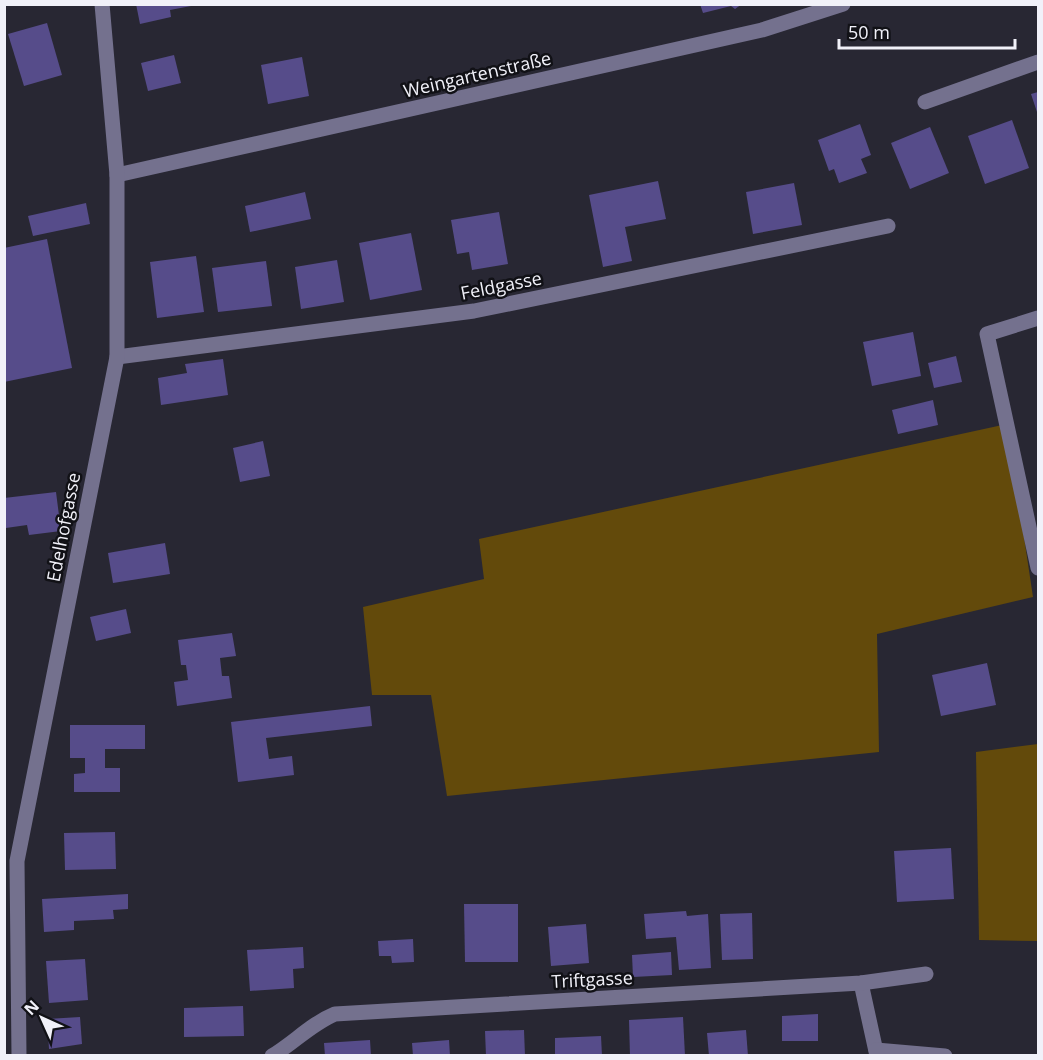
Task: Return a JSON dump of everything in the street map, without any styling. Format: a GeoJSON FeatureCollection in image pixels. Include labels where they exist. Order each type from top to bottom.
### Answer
{"type":"FeatureCollection","features":[{"type":"Feature","properties":{"kind":"street","name":"Edelhofgasse"},"geometry":{"type":"LineString","coordinates":[[19,1056],[17,861],[117,357],[117,175],[102,4]]}},
{"type":"Feature","properties":{"kind":"street","name":"Weingartenstraße"},"geometry":{"type":"LineString","coordinates":[[117,175],[762,30],[843,4]]}},
{"type":"Feature","properties":{"kind":"street"},"geometry":{"type":"LineString","coordinates":[[925,102],[1038,62]]}},
{"type":"Feature","properties":{"kind":"street","name":"Feldgasse"},"geometry":{"type":"LineString","coordinates":[[117,357],[474,311],[888,226]]}},
{"type":"Feature","properties":{"kind":"street"},"geometry":{"type":"LineString","coordinates":[[1038,318],[987,334],[1038,568]]}},
{"type":"Feature","properties":{"kind":"street","name":"Triftgasse"},"geometry":{"type":"LineString","coordinates":[[272,1056],[288,1046],[316,1022],[335,1014],[861,983],[926,974]]}},
{"type":"Feature","properties":{"kind":"street"},"geometry":{"type":"LineString","coordinates":[[861,983],[877,1053],[945,1056]]}},
{"type":"Feature","properties":{"kind":"shaded area"},"geometry":{"type":"Polygon","coordinates":[[[1007,424],[1033,597],[877,634],[879,752],[447,796],[431,695],[372,695],[363,607],[484,579],[479,539],[1007,424]]]}},
{"type":"Feature","properties":{"kind":"shaded area"},"geometry":{"type":"Polygon","coordinates":[[[1038,744],[1038,941],[979,940],[976,752],[1038,744]]]}},
{"type":"Feature","properties":{"kind":"building"},"geometry":{"type":"Polygon","coordinates":[[[136,4],[191,4],[191,6],[170,10],[171,17],[140,24],[136,4]]]}},
{"type":"Feature","properties":{"kind":"building"},"geometry":{"type":"Polygon","coordinates":[[[700,4],[742,4],[735,9],[731,6],[703,13],[700,4]]]}},
{"type":"Feature","properties":{"kind":"building"},"geometry":{"type":"Polygon","coordinates":[[[47,23],[62,75],[24,86],[8,34],[47,23]]]}},
{"type":"Feature","properties":{"kind":"building"},"geometry":{"type":"Polygon","coordinates":[[[174,55],[181,83],[148,91],[141,63],[174,55]]]}},
{"type":"Feature","properties":{"kind":"building"},"geometry":{"type":"Polygon","coordinates":[[[302,57],[309,96],[268,104],[261,65],[302,57]]]}},
{"type":"Feature","properties":{"kind":"building"},"geometry":{"type":"Polygon","coordinates":[[[1038,92],[1038,115],[1031,94],[1038,92]]]}},
{"type":"Feature","properties":{"kind":"building"},"geometry":{"type":"Polygon","coordinates":[[[1012,120],[1029,168],[985,184],[968,136],[1012,120]]]}},
{"type":"Feature","properties":{"kind":"building"},"geometry":{"type":"Polygon","coordinates":[[[860,124],[871,155],[861,159],[867,173],[839,183],[834,169],[829,171],[818,140],[860,124]]]}},
{"type":"Feature","properties":{"kind":"building"},"geometry":{"type":"Polygon","coordinates":[[[930,127],[949,173],[910,189],[891,143],[930,127]]]}},
{"type":"Feature","properties":{"kind":"building"},"geometry":{"type":"Polygon","coordinates":[[[658,181],[666,219],[625,227],[632,261],[603,267],[589,195],[658,181]]]}},
{"type":"Feature","properties":{"kind":"building"},"geometry":{"type":"Polygon","coordinates":[[[794,183],[802,225],[753,234],[746,192],[794,183]]]}},
{"type":"Feature","properties":{"kind":"building"},"geometry":{"type":"Polygon","coordinates":[[[305,192],[311,219],[250,232],[245,206],[305,192]]]}},
{"type":"Feature","properties":{"kind":"building"},"geometry":{"type":"Polygon","coordinates":[[[86,203],[90,224],[33,236],[28,216],[86,203]]]}},
{"type":"Feature","properties":{"kind":"building"},"geometry":{"type":"Polygon","coordinates":[[[499,212],[508,264],[472,270],[469,252],[457,254],[451,220],[499,212]]]}},
{"type":"Feature","properties":{"kind":"building"},"geometry":{"type":"Polygon","coordinates":[[[411,233],[422,290],[370,300],[359,243],[411,233]]]}},
{"type":"Feature","properties":{"kind":"building"},"geometry":{"type":"Polygon","coordinates":[[[47,239],[72,368],[4,382],[4,248],[47,239]]]}},
{"type":"Feature","properties":{"kind":"building"},"geometry":{"type":"Polygon","coordinates":[[[196,256],[204,312],[157,318],[150,262],[196,256]]]}},
{"type":"Feature","properties":{"kind":"building"},"geometry":{"type":"Polygon","coordinates":[[[337,260],[344,302],[301,309],[295,267],[337,260]]]}},
{"type":"Feature","properties":{"kind":"building"},"geometry":{"type":"Polygon","coordinates":[[[266,261],[272,306],[218,312],[212,268],[266,261]]]}},
{"type":"Feature","properties":{"kind":"building"},"geometry":{"type":"Polygon","coordinates":[[[913,332],[921,376],[872,386],[863,342],[913,332]]]}},
{"type":"Feature","properties":{"kind":"building"},"geometry":{"type":"Polygon","coordinates":[[[956,356],[962,382],[934,388],[928,363],[956,356]]]}},
{"type":"Feature","properties":{"kind":"building"},"geometry":{"type":"Polygon","coordinates":[[[223,359],[228,395],[161,405],[158,378],[187,373],[185,364],[223,359]]]}},
{"type":"Feature","properties":{"kind":"building"},"geometry":{"type":"Polygon","coordinates":[[[933,400],[938,425],[898,434],[892,410],[933,400]]]}},
{"type":"Feature","properties":{"kind":"building"},"geometry":{"type":"Polygon","coordinates":[[[263,441],[270,476],[240,482],[233,448],[263,441]]]}},
{"type":"Feature","properties":{"kind":"building"},"geometry":{"type":"Polygon","coordinates":[[[56,492],[61,531],[29,535],[27,525],[6,528],[4,498],[56,492]]]}},
{"type":"Feature","properties":{"kind":"building"},"geometry":{"type":"Polygon","coordinates":[[[165,543],[170,574],[113,583],[108,553],[165,543]]]}},
{"type":"Feature","properties":{"kind":"building"},"geometry":{"type":"Polygon","coordinates":[[[126,609],[131,633],[96,641],[90,617],[126,609]]]}},
{"type":"Feature","properties":{"kind":"building"},"geometry":{"type":"Polygon","coordinates":[[[232,633],[236,656],[220,658],[222,676],[229,676],[232,698],[177,706],[174,682],[188,680],[186,665],[181,665],[178,640],[232,633]]]}},
{"type":"Feature","properties":{"kind":"building"},"geometry":{"type":"Polygon","coordinates":[[[987,663],[996,705],[941,716],[932,675],[987,663]]]}},
{"type":"Feature","properties":{"kind":"building"},"geometry":{"type":"Polygon","coordinates":[[[370,706],[372,726],[266,738],[269,759],[292,756],[294,775],[238,782],[231,722],[370,706]]]}},
{"type":"Feature","properties":{"kind":"building"},"geometry":{"type":"Polygon","coordinates":[[[70,725],[145,725],[145,749],[105,749],[105,768],[120,768],[120,792],[74,792],[74,774],[85,773],[85,758],[70,758],[70,725]]]}},
{"type":"Feature","properties":{"kind":"building"},"geometry":{"type":"Polygon","coordinates":[[[115,832],[116,869],[65,870],[64,833],[115,832]]]}},
{"type":"Feature","properties":{"kind":"building"},"geometry":{"type":"Polygon","coordinates":[[[951,848],[954,899],[897,902],[894,851],[951,848]]]}},
{"type":"Feature","properties":{"kind":"building"},"geometry":{"type":"Polygon","coordinates":[[[128,894],[128,909],[113,910],[114,919],[74,921],[74,930],[44,932],[42,899],[128,894]]]}},
{"type":"Feature","properties":{"kind":"building"},"geometry":{"type":"Polygon","coordinates":[[[464,904],[518,904],[518,962],[465,962],[464,904]]]}},
{"type":"Feature","properties":{"kind":"building"},"geometry":{"type":"Polygon","coordinates":[[[686,911],[687,916],[708,914],[711,968],[679,970],[676,937],[646,939],[644,914],[686,911]]]}},
{"type":"Feature","properties":{"kind":"building"},"geometry":{"type":"Polygon","coordinates":[[[752,913],[753,959],[722,960],[720,914],[752,913]]]}},
{"type":"Feature","properties":{"kind":"building"},"geometry":{"type":"Polygon","coordinates":[[[586,924],[589,963],[551,966],[548,927],[586,924]]]}},
{"type":"Feature","properties":{"kind":"building"},"geometry":{"type":"Polygon","coordinates":[[[413,939],[414,962],[392,963],[391,956],[379,956],[378,941],[413,939]]]}},
{"type":"Feature","properties":{"kind":"building"},"geometry":{"type":"Polygon","coordinates":[[[303,947],[304,968],[293,969],[294,988],[250,991],[247,950],[303,947]]]}},
{"type":"Feature","properties":{"kind":"building"},"geometry":{"type":"Polygon","coordinates":[[[671,952],[672,975],[633,977],[632,955],[671,952]]]}},
{"type":"Feature","properties":{"kind":"building"},"geometry":{"type":"Polygon","coordinates":[[[85,959],[88,1000],[49,1003],[46,961],[85,959]]]}},
{"type":"Feature","properties":{"kind":"building"},"geometry":{"type":"Polygon","coordinates":[[[243,1006],[244,1036],[184,1037],[184,1008],[243,1006]]]}},
{"type":"Feature","properties":{"kind":"building"},"geometry":{"type":"Polygon","coordinates":[[[818,1014],[818,1041],[782,1041],[782,1016],[818,1014]]]}},
{"type":"Feature","properties":{"kind":"building"},"geometry":{"type":"Polygon","coordinates":[[[80,1017],[82,1044],[49,1049],[47,1019],[80,1017]]]}},
{"type":"Feature","properties":{"kind":"building"},"geometry":{"type":"Polygon","coordinates":[[[683,1017],[685,1056],[630,1056],[629,1020],[683,1017]]]}},
{"type":"Feature","properties":{"kind":"building"},"geometry":{"type":"Polygon","coordinates":[[[524,1030],[525,1056],[486,1056],[485,1031],[524,1030]]]}},
{"type":"Feature","properties":{"kind":"building"},"geometry":{"type":"Polygon","coordinates":[[[746,1030],[748,1056],[709,1056],[707,1033],[746,1030]]]}},
{"type":"Feature","properties":{"kind":"building"},"geometry":{"type":"Polygon","coordinates":[[[601,1036],[602,1056],[555,1056],[555,1038],[601,1036]]]}},
{"type":"Feature","properties":{"kind":"building"},"geometry":{"type":"Polygon","coordinates":[[[370,1040],[371,1056],[325,1056],[324,1043],[370,1040]]]}},
{"type":"Feature","properties":{"kind":"building"},"geometry":{"type":"Polygon","coordinates":[[[449,1040],[450,1056],[413,1056],[412,1043],[449,1040]]]}}]}
